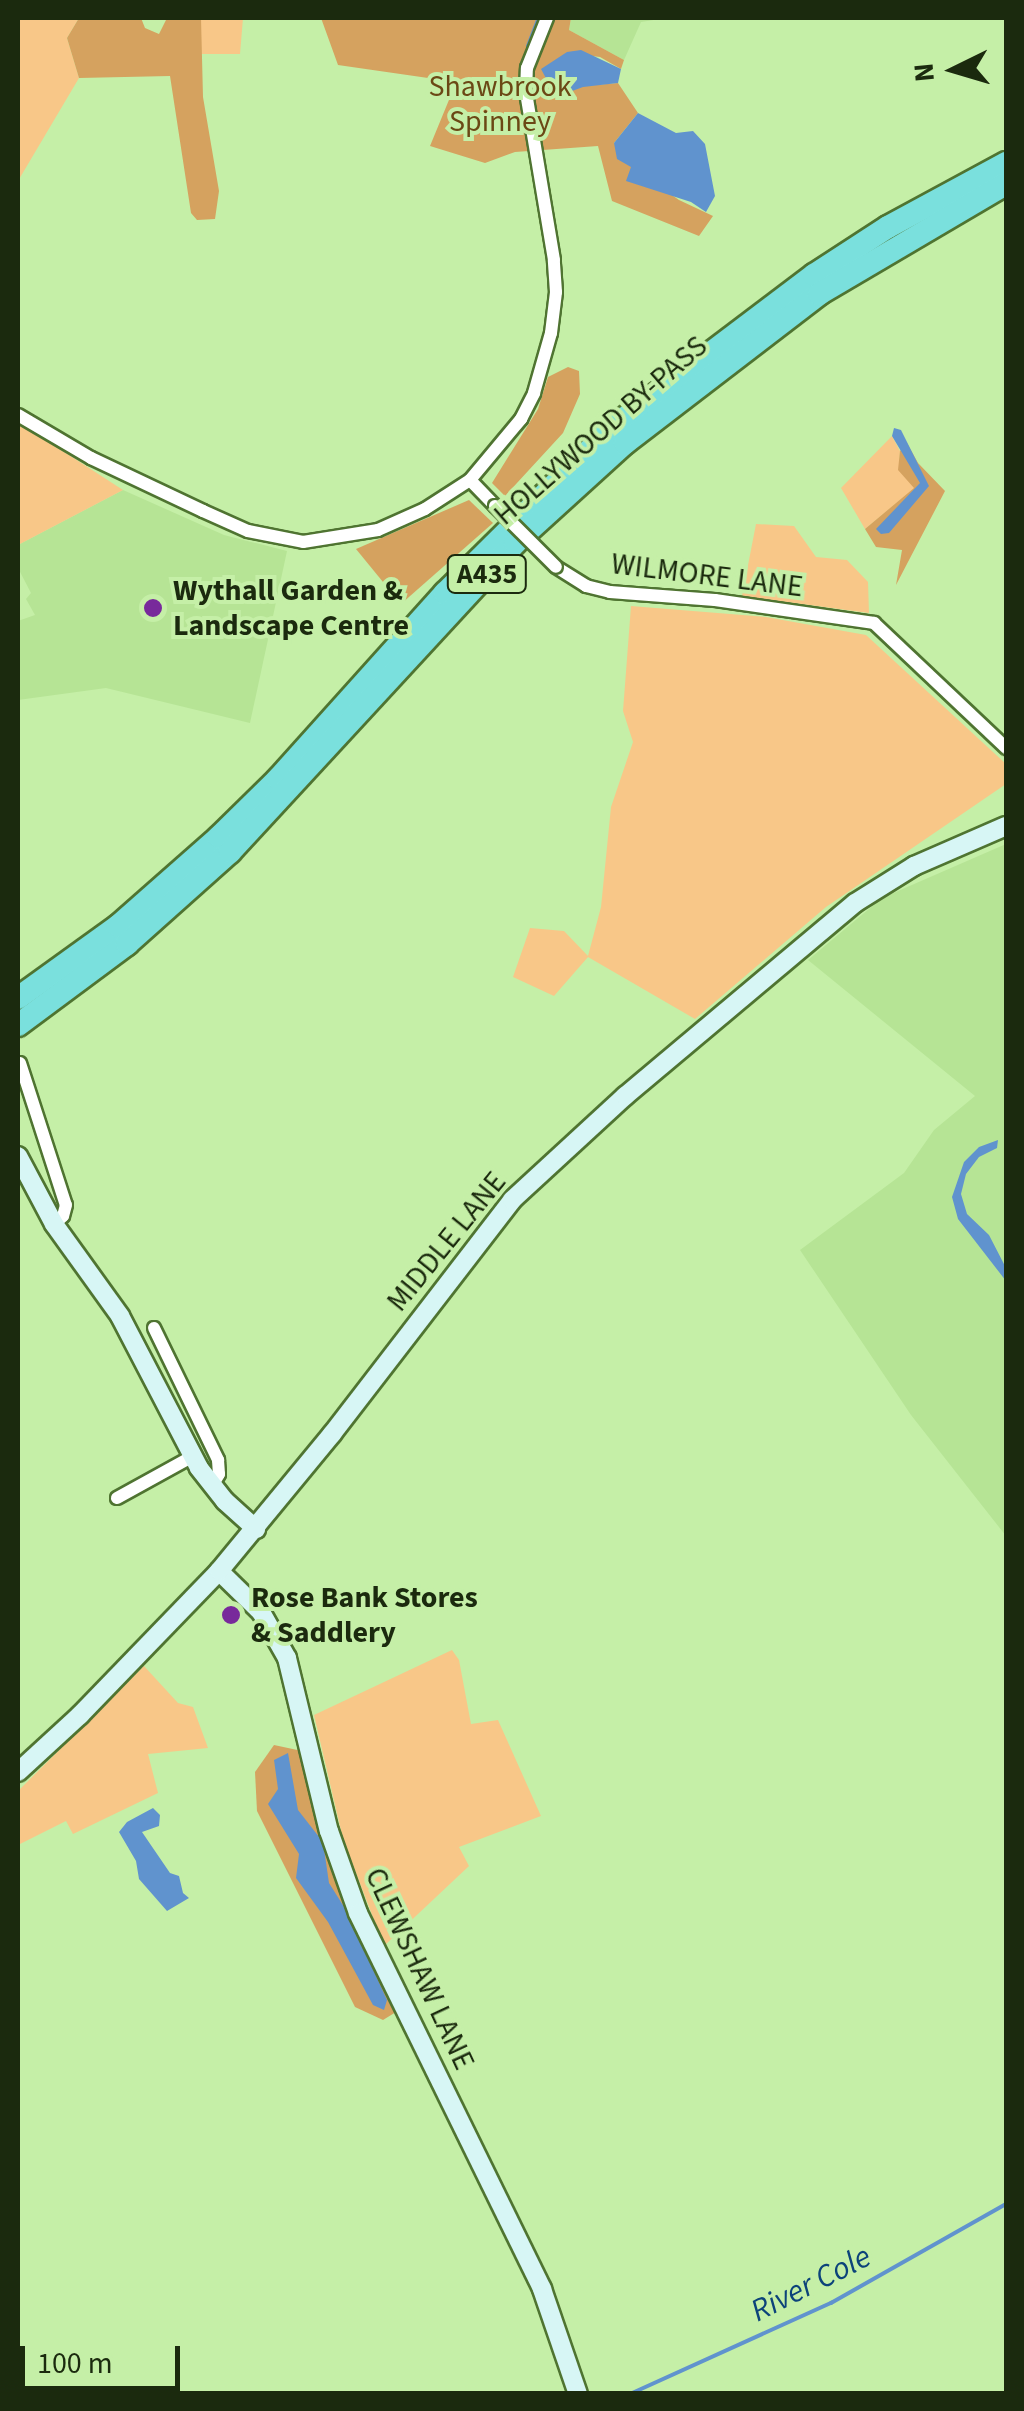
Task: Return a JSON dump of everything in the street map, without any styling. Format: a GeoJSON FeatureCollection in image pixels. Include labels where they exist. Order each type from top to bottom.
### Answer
{"type":"FeatureCollection","features":[{"type":"Feature","properties":{"kind":"highway","name":"HOLLYWOOD BY-PASS"},"geometry":{"type":"LineString","coordinates":[[18,998],[118,926],[218,837],[278,779],[444,593],[613,427],[732,332],[814,276],[918,210],[1006,163]]}},
{"type":"Feature","properties":{"kind":"highway","name":"HOLLYWOOD BY-PASS"},"geometry":{"type":"LineString","coordinates":[[18,1025],[127,944],[230,852],[292,790],[515,543],[626,443],[819,294],[1006,184]]}},
{"type":"Feature","properties":{"kind":"street"},"geometry":{"type":"LineString","coordinates":[[18,414],[91,458],[203,512],[248,531],[303,542],[378,530],[425,509],[470,480],[520,419],[534,393],[551,334],[556,292],[554,260],[526,93],[527,68],[548,18]]}},
{"type":"Feature","properties":{"kind":"street","name":"WILMORE LANE"},"geometry":{"type":"LineString","coordinates":[[470,480],[556,567],[586,586],[874,623],[1006,748]]}},
{"type":"Feature","properties":{"kind":"street","name":"MIDDLE LANE"},"geometry":{"type":"LineString","coordinates":[[18,1772],[80,1715],[220,1571],[512,1200],[826,926],[914,866],[1002,824]]}},
{"type":"Feature","properties":{"kind":"street"},"geometry":{"type":"LineString","coordinates":[[20,1063],[66,1205],[63,1216],[54,1224]]}},
{"type":"Feature","properties":{"kind":"street"},"geometry":{"type":"LineString","coordinates":[[18,1156],[54,1224],[120,1316],[212,1486],[256,1529]]}},
{"type":"Feature","properties":{"kind":"street"},"geometry":{"type":"LineString","coordinates":[[154,1328],[218,1460],[219,1474],[212,1486]]}},
{"type":"Feature","properties":{"kind":"street"},"geometry":{"type":"LineString","coordinates":[[116,1498],[193,1456]]}},
{"type":"Feature","properties":{"kind":"street","name":"CLEWSHAW LANE"},"geometry":{"type":"LineString","coordinates":[[220,1571],[260,1612],[287,1658],[329,1831],[358,1913],[542,2289],[578,2394]]}},
{"type":"Feature","properties":{"kind":"shaded area"},"geometry":{"type":"Polygon","coordinates":[[[18,18],[79,18],[67,38],[79,78],[18,181],[18,18]]]}},
{"type":"Feature","properties":{"kind":"shaded area"},"geometry":{"type":"Polygon","coordinates":[[[201,18],[243,18],[240,54],[200,54],[201,18]]]}},
{"type":"Feature","properties":{"kind":"shaded area"},"geometry":{"type":"Polygon","coordinates":[[[571,18],[666,18],[641,22],[624,60],[569,30],[571,18]]]}},
{"type":"Feature","properties":{"kind":"shaded area"},"geometry":{"type":"Polygon","coordinates":[[[18,424],[72,457],[123,490],[18,545],[18,424]]]}},
{"type":"Feature","properties":{"kind":"shaded area"},"geometry":{"type":"Polygon","coordinates":[[[892,436],[900,451],[899,470],[915,488],[865,529],[841,488],[892,436]]]}},
{"type":"Feature","properties":{"kind":"shaded area","name":"Wythall Garden & Landscape Centre"},"geometry":{"type":"Polygon","coordinates":[[[123,490],[224,535],[287,551],[250,723],[106,688],[18,700],[18,621],[35,615],[26,599],[31,593],[18,568],[18,545],[123,490]]]}},
{"type":"Feature","properties":{"kind":"shaded area"},"geometry":{"type":"Polygon","coordinates":[[[756,524],[794,526],[816,557],[847,560],[868,582],[869,613],[742,596],[756,524]]]}},
{"type":"Feature","properties":{"kind":"shaded area"},"geometry":{"type":"Polygon","coordinates":[[[631,606],[766,617],[866,635],[1006,764],[1006,784],[826,907],[695,1019],[588,957],[554,996],[513,977],[530,928],[564,931],[588,956],[601,907],[611,807],[633,742],[623,711],[631,606]]]}},
{"type":"Feature","properties":{"kind":"shaded area"},"geometry":{"type":"Polygon","coordinates":[[[1006,844],[1006,1536],[911,1415],[800,1250],[904,1173],[934,1130],[975,1096],[808,960],[882,898],[1006,844]]]}},
{"type":"Feature","properties":{"kind":"shaded area"},"geometry":{"type":"Polygon","coordinates":[[[452,1650],[459,1660],[471,1724],[498,1720],[541,1816],[459,1847],[469,1866],[384,1946],[343,1839],[314,1715],[452,1650]]]}},
{"type":"Feature","properties":{"kind":"shaded area"},"geometry":{"type":"Polygon","coordinates":[[[144,1666],[178,1703],[193,1707],[208,1748],[148,1754],[158,1793],[73,1834],[66,1821],[18,1845],[18,1791],[144,1666]]]}},
{"type":"Feature","properties":{"kind":"green space"},"geometry":{"type":"Polygon","coordinates":[[[79,18],[141,18],[145,28],[159,34],[167,18],[201,18],[203,97],[219,191],[215,219],[197,220],[191,213],[170,76],[79,78],[67,38],[79,18]]]}},
{"type":"Feature","properties":{"kind":"green space","name":"Shawbrook Spinney"},"geometry":{"type":"Polygon","coordinates":[[[321,18],[571,18],[569,30],[624,60],[621,69],[600,57],[567,53],[556,63],[557,96],[583,86],[618,83],[638,113],[614,143],[632,167],[679,200],[713,216],[699,236],[612,201],[598,146],[515,152],[485,163],[430,146],[451,95],[435,79],[338,65],[321,18]]]}},
{"type":"Feature","properties":{"kind":"green space"},"geometry":{"type":"Polygon","coordinates":[[[568,367],[579,371],[580,394],[563,433],[505,496],[492,483],[538,409],[548,377],[568,367]]]}},
{"type":"Feature","properties":{"kind":"green space"},"geometry":{"type":"Polygon","coordinates":[[[907,443],[918,463],[945,491],[896,585],[902,550],[876,547],[865,529],[914,488],[898,470],[900,451],[907,443]]]}},
{"type":"Feature","properties":{"kind":"green space"},"geometry":{"type":"Polygon","coordinates":[[[469,500],[493,523],[401,604],[356,549],[469,500]]]}},
{"type":"Feature","properties":{"kind":"green space"},"geometry":{"type":"Polygon","coordinates":[[[274,1745],[302,1751],[396,2012],[383,2020],[355,2007],[257,1811],[255,1772],[274,1745]]]}},
{"type":"Feature","properties":{"kind":"water"},"geometry":{"type":"Polygon","coordinates":[[[581,50],[621,69],[618,83],[583,87],[556,97],[541,69],[567,52],[581,50]]]}},
{"type":"Feature","properties":{"kind":"water"},"geometry":{"type":"Polygon","coordinates":[[[638,113],[676,133],[693,131],[705,144],[715,196],[706,212],[691,202],[626,181],[631,167],[617,159],[614,143],[638,113]]]}},
{"type":"Feature","properties":{"kind":"water"},"geometry":{"type":"Polygon","coordinates":[[[894,428],[901,430],[929,486],[889,533],[881,534],[876,529],[920,483],[892,436],[894,428]]]}},
{"type":"Feature","properties":{"kind":"water"},"geometry":{"type":"Polygon","coordinates":[[[998,1140],[997,1148],[979,1157],[966,1174],[961,1194],[967,1214],[989,1235],[1006,1268],[1006,1281],[958,1219],[952,1197],[964,1162],[979,1147],[998,1140]]]}},
{"type":"Feature","properties":{"kind":"water"},"geometry":{"type":"Polygon","coordinates":[[[288,1753],[298,1810],[323,1842],[329,1883],[346,1910],[387,2000],[384,2010],[373,2005],[328,1922],[296,1878],[299,1854],[268,1804],[278,1789],[274,1760],[288,1753]]]}},
{"type":"Feature","properties":{"kind":"water"},"geometry":{"type":"Polygon","coordinates":[[[153,1808],[160,1815],[159,1826],[142,1832],[170,1873],[179,1876],[183,1893],[189,1898],[167,1911],[139,1879],[136,1861],[119,1832],[127,1822],[153,1808]]]}},
{"type":"Feature","properties":{"kind":"waterway"},"geometry":{"type":"LineString","coordinates":[[528,46],[539,18]]}},
{"type":"Feature","properties":{"kind":"waterway","name":"River Cole"},"geometry":{"type":"LineString","coordinates":[[630,2394],[831,2303],[1006,2204]]}},
{"type":"Feature","properties":{"kind":"place","name":"Wythall Garden & Landscape Centre"},"geometry":{"type":"Point","coordinates":[153,608]}},
{"type":"Feature","properties":{"kind":"place","name":"Rose Bank Stores & Saddlery"},"geometry":{"type":"Point","coordinates":[231,1615]}}]}
